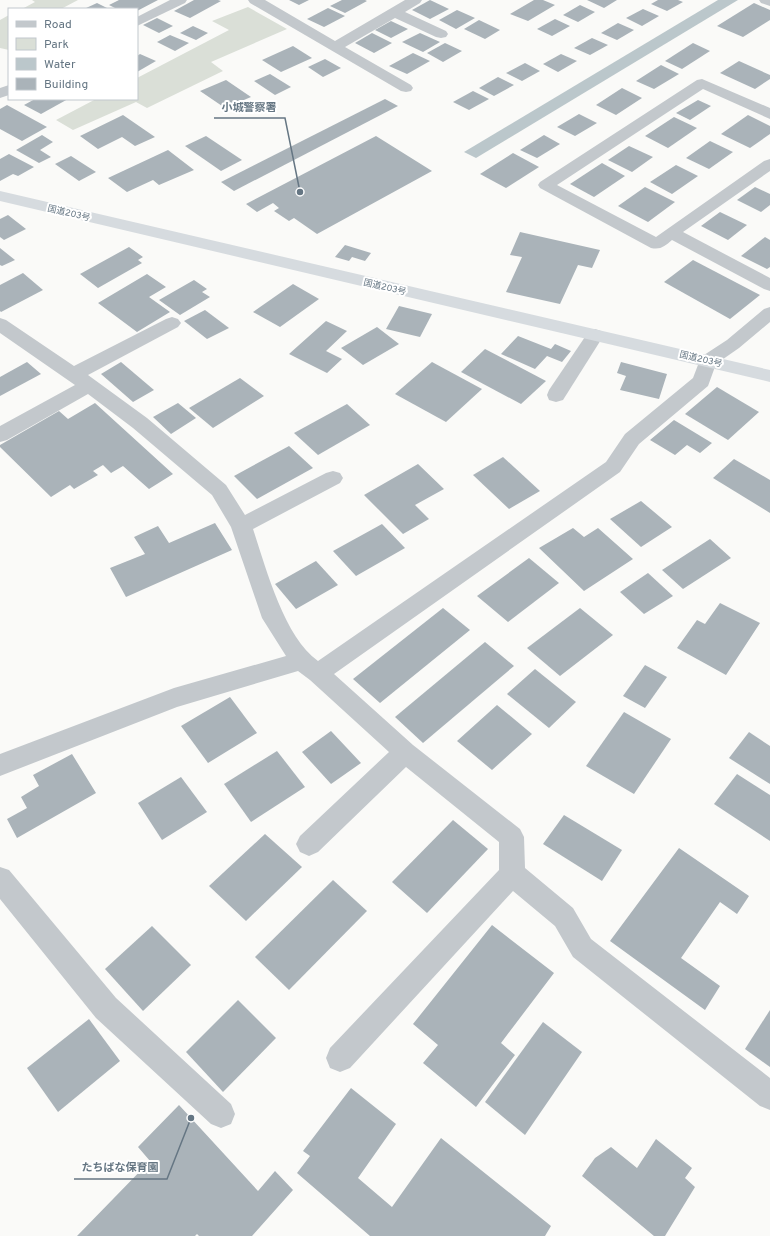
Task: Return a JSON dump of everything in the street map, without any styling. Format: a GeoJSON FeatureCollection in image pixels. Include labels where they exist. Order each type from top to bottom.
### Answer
{"type":"FeatureCollection","features":[{"type":"Feature","properties":{"kind":"highway","name":"国道203号"},"geometry":{"type":"LineString","coordinates":[[0,196],[770,376]]}},
{"type":"Feature","properties":{"kind":"street"},"geometry":{"type":"LineString","coordinates":[[138,21],[180,0]]}},
{"type":"Feature","properties":{"kind":"street"},"geometry":{"type":"LineString","coordinates":[[255,0],[406,88]]}},
{"type":"Feature","properties":{"kind":"street"},"geometry":{"type":"LineString","coordinates":[[335,47],[415,0]]}},
{"type":"Feature","properties":{"kind":"street"},"geometry":{"type":"LineString","coordinates":[[766,0],[770,2]]}},
{"type":"Feature","properties":{"kind":"street"},"geometry":{"type":"LineString","coordinates":[[394,12],[441,34]]}},
{"type":"Feature","properties":{"kind":"street"},"geometry":{"type":"LineString","coordinates":[[770,114],[702,82],[546,185],[657,244],[770,164]]}},
{"type":"Feature","properties":{"kind":"street"},"geometry":{"type":"LineString","coordinates":[[671,233],[770,285]]}},
{"type":"Feature","properties":{"kind":"street"},"geometry":{"type":"LineString","coordinates":[[0,765],[174,698],[309,667],[613,467],[632,439],[701,381],[708,361],[732,344],[770,313]]}},
{"type":"Feature","properties":{"kind":"street"},"geometry":{"type":"LineString","coordinates":[[0,435],[81,379],[172,323]]}},
{"type":"Feature","properties":{"kind":"street"},"geometry":{"type":"LineString","coordinates":[[0,324],[81,379],[140,423],[219,490],[241,526],[273,618],[309,667],[404,752],[511,837],[512,874],[340,1058]]}},
{"type":"Feature","properties":{"kind":"street"},"geometry":{"type":"LineString","coordinates":[[556,395],[595,335]]}},
{"type":"Feature","properties":{"kind":"street"},"geometry":{"type":"LineString","coordinates":[[241,526],[333,478]]}},
{"type":"Feature","properties":{"kind":"street"},"geometry":{"type":"LineString","coordinates":[[309,844],[404,752]]}},
{"type":"Feature","properties":{"kind":"street"},"geometry":{"type":"LineString","coordinates":[[512,874],[564,917],[582,948],[770,1096]]}},
{"type":"Feature","properties":{"kind":"street"},"geometry":{"type":"LineString","coordinates":[[0,879],[106,1008],[221,1114]]}},
{"type":"Feature","properties":{"kind":"green space"},"geometry":{"type":"Polygon","coordinates":[[[32,0],[78,0],[63,8],[24,8],[35,2],[32,0]]]}},
{"type":"Feature","properties":{"kind":"green space"},"geometry":{"type":"Polygon","coordinates":[[[248,7],[287,29],[211,62],[223,71],[147,108],[136,102],[73,130],[56,120],[94,100],[138,100],[138,77],[229,30],[212,21],[248,7]]]}},
{"type":"Feature","properties":{"kind":"green space"},"geometry":{"type":"Polygon","coordinates":[[[8,16],[8,50],[0,48],[0,20],[8,16]]]}},
{"type":"Feature","properties":{"kind":"water"},"geometry":{"type":"Polygon","coordinates":[[[718,0],[738,0],[476,158],[464,152],[718,0]]]}},
{"type":"Feature","properties":{"kind":"building"},"geometry":{"type":"Polygon","coordinates":[[[119,0],[158,0],[138,10],[138,8],[115,8],[109,5],[119,0]]]}},
{"type":"Feature","properties":{"kind":"building"},"geometry":{"type":"Polygon","coordinates":[[[194,0],[221,1],[190,18],[174,11],[194,0]]]}},
{"type":"Feature","properties":{"kind":"building"},"geometry":{"type":"Polygon","coordinates":[[[289,0],[309,0],[299,5],[289,0]]]}},
{"type":"Feature","properties":{"kind":"building"},"geometry":{"type":"Polygon","coordinates":[[[342,0],[367,1],[345,13],[330,6],[342,0]]]}},
{"type":"Feature","properties":{"kind":"building"},"geometry":{"type":"Polygon","coordinates":[[[430,0],[449,9],[430,19],[412,10],[430,0]]]}},
{"type":"Feature","properties":{"kind":"building"},"geometry":{"type":"Polygon","coordinates":[[[534,0],[543,0],[555,5],[528,21],[510,14],[534,0]]]}},
{"type":"Feature","properties":{"kind":"building"},"geometry":{"type":"Polygon","coordinates":[[[587,0],[617,0],[604,8],[587,0]]]}},
{"type":"Feature","properties":{"kind":"building"},"geometry":{"type":"Polygon","coordinates":[[[658,0],[678,0],[683,2],[667,11],[651,4],[658,0]]]}},
{"type":"Feature","properties":{"kind":"building"},"geometry":{"type":"Polygon","coordinates":[[[97,3],[107,8],[86,8],[97,3]]]}},
{"type":"Feature","properties":{"kind":"building"},"geometry":{"type":"Polygon","coordinates":[[[754,3],[770,10],[770,20],[743,37],[717,26],[754,3]]]}},
{"type":"Feature","properties":{"kind":"building"},"geometry":{"type":"Polygon","coordinates":[[[580,5],[595,12],[578,22],[563,15],[580,5]]]}},
{"type":"Feature","properties":{"kind":"building"},"geometry":{"type":"Polygon","coordinates":[[[328,8],[345,16],[324,27],[307,19],[328,8]]]}},
{"type":"Feature","properties":{"kind":"building"},"geometry":{"type":"Polygon","coordinates":[[[643,9],[659,16],[642,26],[626,18],[643,9]]]}},
{"type":"Feature","properties":{"kind":"building"},"geometry":{"type":"Polygon","coordinates":[[[457,10],[475,18],[456,29],[439,20],[457,10]]]}},
{"type":"Feature","properties":{"kind":"building"},"geometry":{"type":"Polygon","coordinates":[[[157,18],[173,26],[159,33],[143,25],[157,18]]]}},
{"type":"Feature","properties":{"kind":"building"},"geometry":{"type":"Polygon","coordinates":[[[555,19],[570,26],[552,36],[537,29],[555,19]]]}},
{"type":"Feature","properties":{"kind":"building"},"geometry":{"type":"Polygon","coordinates":[[[479,20],[500,30],[485,39],[464,29],[479,20]]]}},
{"type":"Feature","properties":{"kind":"building"},"geometry":{"type":"Polygon","coordinates":[[[391,21],[408,29],[391,38],[375,30],[391,21]]]}},
{"type":"Feature","properties":{"kind":"building"},"geometry":{"type":"Polygon","coordinates":[[[618,23],[634,30],[617,40],[601,33],[618,23]]]}},
{"type":"Feature","properties":{"kind":"building"},"geometry":{"type":"Polygon","coordinates":[[[193,26],[208,33],[196,40],[180,33],[193,26]]]}},
{"type":"Feature","properties":{"kind":"building"},"geometry":{"type":"Polygon","coordinates":[[[372,33],[392,43],[374,53],[355,43],[372,33]]]}},
{"type":"Feature","properties":{"kind":"building"},"geometry":{"type":"Polygon","coordinates":[[[420,33],[440,42],[423,52],[402,42],[420,33]]]}},
{"type":"Feature","properties":{"kind":"building"},"geometry":{"type":"Polygon","coordinates":[[[170,35],[189,43],[175,51],[157,42],[170,35]]]}},
{"type":"Feature","properties":{"kind":"building"},"geometry":{"type":"Polygon","coordinates":[[[592,38],[608,45],[590,55],[574,48],[592,38]]]}},
{"type":"Feature","properties":{"kind":"building"},"geometry":{"type":"Polygon","coordinates":[[[445,43],[462,51],[443,62],[427,53],[445,43]]]}},
{"type":"Feature","properties":{"kind":"building"},"geometry":{"type":"Polygon","coordinates":[[[693,43],[710,51],[682,69],[665,61],[693,43]]]}},
{"type":"Feature","properties":{"kind":"building"},"geometry":{"type":"Polygon","coordinates":[[[293,46],[312,58],[281,72],[262,60],[293,46]]]}},
{"type":"Feature","properties":{"kind":"building"},"geometry":{"type":"Polygon","coordinates":[[[413,53],[430,61],[407,74],[389,66],[413,53]]]}},
{"type":"Feature","properties":{"kind":"building"},"geometry":{"type":"Polygon","coordinates":[[[140,54],[156,61],[138,71],[138,55],[140,54]]]}},
{"type":"Feature","properties":{"kind":"building"},"geometry":{"type":"Polygon","coordinates":[[[561,54],[577,61],[558,72],[543,64],[561,54]]]}},
{"type":"Feature","properties":{"kind":"building"},"geometry":{"type":"Polygon","coordinates":[[[325,59],[341,68],[323,77],[308,67],[325,59]]]}},
{"type":"Feature","properties":{"kind":"building"},"geometry":{"type":"Polygon","coordinates":[[[739,61],[770,75],[770,79],[755,89],[720,73],[739,61]]]}},
{"type":"Feature","properties":{"kind":"building"},"geometry":{"type":"Polygon","coordinates":[[[525,63],[540,71],[522,81],[506,73],[525,63]]]}},
{"type":"Feature","properties":{"kind":"building"},"geometry":{"type":"Polygon","coordinates":[[[661,65],[679,74],[654,89],[636,81],[661,65]]]}},
{"type":"Feature","properties":{"kind":"building"},"geometry":{"type":"Polygon","coordinates":[[[270,74],[291,87],[275,95],[254,81],[270,74]]]}},
{"type":"Feature","properties":{"kind":"building"},"geometry":{"type":"Polygon","coordinates":[[[498,77],[514,85],[494,96],[479,88],[498,77]]]}},
{"type":"Feature","properties":{"kind":"building"},"geometry":{"type":"Polygon","coordinates":[[[226,80],[251,97],[225,108],[200,91],[226,80]]]}},
{"type":"Feature","properties":{"kind":"building"},"geometry":{"type":"Polygon","coordinates":[[[622,88],[642,98],[616,115],[596,105],[622,88]]]}},
{"type":"Feature","properties":{"kind":"building"},"geometry":{"type":"Polygon","coordinates":[[[473,91],[489,99],[469,110],[453,102],[473,91]]]}},
{"type":"Feature","properties":{"kind":"building"},"geometry":{"type":"Polygon","coordinates":[[[385,99],[398,106],[234,191],[221,182],[385,99]]]}},
{"type":"Feature","properties":{"kind":"building"},"geometry":{"type":"Polygon","coordinates":[[[33,100],[66,100],[41,114],[24,105],[33,100]]]}},
{"type":"Feature","properties":{"kind":"building"},"geometry":{"type":"Polygon","coordinates":[[[698,100],[711,106],[690,120],[676,113],[698,100]]]}},
{"type":"Feature","properties":{"kind":"building"},"geometry":{"type":"Polygon","coordinates":[[[7,105],[47,127],[22,141],[0,129],[0,109],[7,105]]]}},
{"type":"Feature","properties":{"kind":"building"},"geometry":{"type":"Polygon","coordinates":[[[579,114],[597,123],[575,136],[557,127],[579,114]]]}},
{"type":"Feature","properties":{"kind":"building"},"geometry":{"type":"Polygon","coordinates":[[[123,115],[155,137],[135,146],[122,137],[98,149],[80,136],[123,115]]]}},
{"type":"Feature","properties":{"kind":"building"},"geometry":{"type":"Polygon","coordinates":[[[748,115],[770,126],[770,134],[750,148],[721,134],[748,115]]]}},
{"type":"Feature","properties":{"kind":"building"},"geometry":{"type":"Polygon","coordinates":[[[674,117],[697,128],[668,148],[645,136],[674,117]]]}},
{"type":"Feature","properties":{"kind":"building"},"geometry":{"type":"Polygon","coordinates":[[[42,135],[53,142],[40,150],[51,157],[39,163],[16,150],[42,135]]]}},
{"type":"Feature","properties":{"kind":"building"},"geometry":{"type":"Polygon","coordinates":[[[544,135],[560,144],[537,158],[520,150],[544,135]]]}},
{"type":"Feature","properties":{"kind":"building"},"geometry":{"type":"Polygon","coordinates":[[[206,136],[242,160],[221,171],[185,146],[206,136]]]}},
{"type":"Feature","properties":{"kind":"building"},"geometry":{"type":"Polygon","coordinates":[[[376,136],[432,171],[317,234],[294,218],[289,221],[274,211],[279,208],[273,203],[257,212],[246,204],[376,136]]]}},
{"type":"Feature","properties":{"kind":"building"},"geometry":{"type":"Polygon","coordinates":[[[710,141],[733,152],[709,169],[686,158],[710,141]]]}},
{"type":"Feature","properties":{"kind":"building"},"geometry":{"type":"Polygon","coordinates":[[[629,146],[653,157],[632,172],[608,160],[629,146]]]}},
{"type":"Feature","properties":{"kind":"building"},"geometry":{"type":"Polygon","coordinates":[[[168,150],[194,170],[159,185],[153,180],[127,192],[108,178],[168,150]]]}},
{"type":"Feature","properties":{"kind":"building"},"geometry":{"type":"Polygon","coordinates":[[[513,153],[539,167],[506,188],[480,174],[513,153]]]}},
{"type":"Feature","properties":{"kind":"building"},"geometry":{"type":"Polygon","coordinates":[[[9,154],[34,167],[18,176],[13,174],[0,181],[0,159],[9,154]]]}},
{"type":"Feature","properties":{"kind":"building"},"geometry":{"type":"Polygon","coordinates":[[[71,156],[96,172],[79,181],[55,164],[71,156]]]}},
{"type":"Feature","properties":{"kind":"building"},"geometry":{"type":"Polygon","coordinates":[[[602,163],[625,176],[594,197],[570,184],[602,163]]]}},
{"type":"Feature","properties":{"kind":"building"},"geometry":{"type":"Polygon","coordinates":[[[676,165],[698,176],[672,194],[650,182],[676,165]]]}},
{"type":"Feature","properties":{"kind":"building"},"geometry":{"type":"Polygon","coordinates":[[[645,187],[675,202],[648,222],[618,206],[645,187]]]}},
{"type":"Feature","properties":{"kind":"building"},"geometry":{"type":"Polygon","coordinates":[[[755,187],[770,194],[770,205],[761,212],[737,200],[755,187]]]}},
{"type":"Feature","properties":{"kind":"building"},"geometry":{"type":"Polygon","coordinates":[[[720,212],[747,225],[728,240],[701,226],[720,212]]]}},
{"type":"Feature","properties":{"kind":"building"},"geometry":{"type":"Polygon","coordinates":[[[8,215],[26,229],[4,240],[0,237],[0,219],[8,215]]]}},
{"type":"Feature","properties":{"kind":"building"},"geometry":{"type":"Polygon","coordinates":[[[520,232],[600,250],[592,268],[578,265],[560,304],[506,292],[522,257],[510,255],[520,232]]]}},
{"type":"Feature","properties":{"kind":"building"},"geometry":{"type":"Polygon","coordinates":[[[765,237],[770,240],[770,267],[767,269],[741,256],[765,237]]]}},
{"type":"Feature","properties":{"kind":"building"},"geometry":{"type":"Polygon","coordinates":[[[345,245],[371,253],[365,261],[352,257],[349,261],[335,257],[345,245]]]}},
{"type":"Feature","properties":{"kind":"building"},"geometry":{"type":"Polygon","coordinates":[[[129,247],[143,257],[138,260],[142,263],[98,288],[80,274],[129,247]]]}},
{"type":"Feature","properties":{"kind":"building"},"geometry":{"type":"Polygon","coordinates":[[[0,248],[15,260],[2,266],[0,265],[0,248]]]}},
{"type":"Feature","properties":{"kind":"building"},"geometry":{"type":"Polygon","coordinates":[[[693,260],[760,295],[730,319],[664,282],[693,260]]]}},
{"type":"Feature","properties":{"kind":"building"},"geometry":{"type":"Polygon","coordinates":[[[23,273],[43,290],[1,312],[0,285],[23,273]]]}},
{"type":"Feature","properties":{"kind":"building"},"geometry":{"type":"Polygon","coordinates":[[[147,274],[166,287],[149,297],[170,312],[137,332],[98,303],[147,274]]]}},
{"type":"Feature","properties":{"kind":"building"},"geometry":{"type":"Polygon","coordinates":[[[194,280],[207,289],[202,292],[210,297],[180,315],[159,300],[194,280]]]}},
{"type":"Feature","properties":{"kind":"building"},"geometry":{"type":"Polygon","coordinates":[[[293,284],[319,299],[280,327],[253,312],[293,284]]]}},
{"type":"Feature","properties":{"kind":"building"},"geometry":{"type":"Polygon","coordinates":[[[399,306],[432,314],[420,337],[386,329],[399,306]]]}},
{"type":"Feature","properties":{"kind":"building"},"geometry":{"type":"Polygon","coordinates":[[[205,310],[229,328],[207,339],[184,321],[205,310]]]}},
{"type":"Feature","properties":{"kind":"building"},"geometry":{"type":"Polygon","coordinates":[[[326,321],[347,331],[326,351],[342,359],[327,373],[289,354],[326,321]]]}},
{"type":"Feature","properties":{"kind":"building"},"geometry":{"type":"Polygon","coordinates":[[[377,327],[399,344],[363,365],[341,348],[377,327]]]}},
{"type":"Feature","properties":{"kind":"building"},"geometry":{"type":"Polygon","coordinates":[[[518,336],[551,349],[555,344],[571,351],[562,362],[547,356],[535,369],[501,354],[518,336]]]}},
{"type":"Feature","properties":{"kind":"building"},"geometry":{"type":"Polygon","coordinates":[[[485,349],[546,381],[521,404],[461,372],[485,349]]]}},
{"type":"Feature","properties":{"kind":"building"},"geometry":{"type":"Polygon","coordinates":[[[27,362],[41,374],[0,396],[0,377],[27,362]]]}},
{"type":"Feature","properties":{"kind":"building"},"geometry":{"type":"Polygon","coordinates":[[[121,362],[154,390],[133,402],[101,374],[121,362]]]}},
{"type":"Feature","properties":{"kind":"building"},"geometry":{"type":"Polygon","coordinates":[[[432,362],[482,389],[446,422],[395,394],[432,362]]]}},
{"type":"Feature","properties":{"kind":"building"},"geometry":{"type":"Polygon","coordinates":[[[621,362],[667,374],[659,399],[620,390],[626,376],[617,373],[621,362]]]}},
{"type":"Feature","properties":{"kind":"building"},"geometry":{"type":"Polygon","coordinates":[[[240,378],[264,396],[213,428],[189,408],[240,378]]]}},
{"type":"Feature","properties":{"kind":"building"},"geometry":{"type":"Polygon","coordinates":[[[717,387],[759,412],[728,440],[685,414],[717,387]]]}},
{"type":"Feature","properties":{"kind":"building"},"geometry":{"type":"Polygon","coordinates":[[[95,403],[173,474],[149,489],[123,466],[111,473],[103,465],[93,471],[98,475],[74,489],[70,485],[51,497],[0,447],[0,445],[59,411],[68,419],[95,403]]]}},
{"type":"Feature","properties":{"kind":"building"},"geometry":{"type":"Polygon","coordinates":[[[178,403],[196,418],[171,434],[153,417],[178,403]]]}},
{"type":"Feature","properties":{"kind":"building"},"geometry":{"type":"Polygon","coordinates":[[[347,404],[370,425],[318,455],[294,433],[347,404]]]}},
{"type":"Feature","properties":{"kind":"building"},"geometry":{"type":"Polygon","coordinates":[[[674,420],[712,443],[700,453],[687,445],[675,455],[650,440],[674,420]]]}},
{"type":"Feature","properties":{"kind":"building"},"geometry":{"type":"Polygon","coordinates":[[[289,446],[313,468],[257,499],[234,476],[289,446]]]}},
{"type":"Feature","properties":{"kind":"building"},"geometry":{"type":"Polygon","coordinates":[[[503,457],[540,491],[509,509],[473,475],[503,457]]]}},
{"type":"Feature","properties":{"kind":"building"},"geometry":{"type":"Polygon","coordinates":[[[734,459],[770,480],[770,513],[713,478],[734,459]]]}},
{"type":"Feature","properties":{"kind":"building"},"geometry":{"type":"Polygon","coordinates":[[[418,464],[444,489],[415,505],[429,519],[403,534],[364,495],[418,464]]]}},
{"type":"Feature","properties":{"kind":"building"},"geometry":{"type":"Polygon","coordinates":[[[641,501],[672,527],[641,547],[610,519],[641,501]]]}},
{"type":"Feature","properties":{"kind":"building"},"geometry":{"type":"Polygon","coordinates":[[[215,523],[232,550],[126,597],[110,568],[145,554],[134,537],[158,526],[169,543],[215,523]]]}},
{"type":"Feature","properties":{"kind":"building"},"geometry":{"type":"Polygon","coordinates":[[[382,524],[405,548],[356,576],[333,551],[382,524]]]}},
{"type":"Feature","properties":{"kind":"building"},"geometry":{"type":"Polygon","coordinates":[[[573,528],[584,537],[598,528],[633,559],[584,591],[539,548],[573,528]]]}},
{"type":"Feature","properties":{"kind":"building"},"geometry":{"type":"Polygon","coordinates":[[[710,539],[731,558],[683,589],[662,570],[710,539]]]}},
{"type":"Feature","properties":{"kind":"building"},"geometry":{"type":"Polygon","coordinates":[[[529,558],[559,583],[508,622],[477,596],[529,558]]]}},
{"type":"Feature","properties":{"kind":"building"},"geometry":{"type":"Polygon","coordinates":[[[316,561],[338,585],[296,609],[275,584],[316,561]]]}},
{"type":"Feature","properties":{"kind":"building"},"geometry":{"type":"Polygon","coordinates":[[[648,573],[673,596],[644,614],[620,592],[648,573]]]}},
{"type":"Feature","properties":{"kind":"building"},"geometry":{"type":"Polygon","coordinates":[[[720,603],[760,623],[726,675],[677,648],[697,620],[705,624],[720,603]]]}},
{"type":"Feature","properties":{"kind":"building"},"geometry":{"type":"Polygon","coordinates":[[[443,608],[470,630],[380,703],[353,679],[443,608]]]}},
{"type":"Feature","properties":{"kind":"building"},"geometry":{"type":"Polygon","coordinates":[[[580,608],[613,635],[560,676],[527,648],[580,608]]]}},
{"type":"Feature","properties":{"kind":"building"},"geometry":{"type":"Polygon","coordinates":[[[485,642],[514,666],[423,743],[395,717],[485,642]]]}},
{"type":"Feature","properties":{"kind":"building"},"geometry":{"type":"Polygon","coordinates":[[[645,665],[667,677],[645,708],[623,696],[645,665]]]}},
{"type":"Feature","properties":{"kind":"building"},"geometry":{"type":"Polygon","coordinates":[[[535,669],[576,702],[549,728],[507,694],[535,669]]]}},
{"type":"Feature","properties":{"kind":"building"},"geometry":{"type":"Polygon","coordinates":[[[230,697],[257,733],[208,763],[181,726],[230,697]]]}},
{"type":"Feature","properties":{"kind":"building"},"geometry":{"type":"Polygon","coordinates":[[[497,705],[532,734],[492,770],[457,741],[497,705]]]}},
{"type":"Feature","properties":{"kind":"building"},"geometry":{"type":"Polygon","coordinates":[[[624,712],[671,739],[634,794],[586,766],[624,712]]]}},
{"type":"Feature","properties":{"kind":"building"},"geometry":{"type":"Polygon","coordinates":[[[331,731],[361,763],[331,784],[302,752],[331,731]]]}},
{"type":"Feature","properties":{"kind":"building"},"geometry":{"type":"Polygon","coordinates":[[[749,732],[770,746],[770,784],[729,758],[749,732]]]}},
{"type":"Feature","properties":{"kind":"building"},"geometry":{"type":"Polygon","coordinates":[[[277,751],[305,787],[251,822],[224,784],[277,751]]]}},
{"type":"Feature","properties":{"kind":"building"},"geometry":{"type":"Polygon","coordinates":[[[72,754],[96,793],[17,838],[7,819],[27,808],[21,797],[39,786],[33,775],[72,754]]]}},
{"type":"Feature","properties":{"kind":"building"},"geometry":{"type":"Polygon","coordinates":[[[737,774],[770,795],[770,841],[714,804],[737,774]]]}},
{"type":"Feature","properties":{"kind":"building"},"geometry":{"type":"Polygon","coordinates":[[[181,777],[207,812],[162,840],[138,803],[181,777]]]}},
{"type":"Feature","properties":{"kind":"building"},"geometry":{"type":"Polygon","coordinates":[[[564,815],[622,850],[602,881],[543,844],[564,815]]]}},
{"type":"Feature","properties":{"kind":"building"},"geometry":{"type":"Polygon","coordinates":[[[453,820],[488,849],[427,913],[392,882],[453,820]]]}},
{"type":"Feature","properties":{"kind":"building"},"geometry":{"type":"Polygon","coordinates":[[[265,834],[302,867],[246,921],[209,886],[265,834]]]}},
{"type":"Feature","properties":{"kind":"building"},"geometry":{"type":"Polygon","coordinates":[[[679,848],[749,896],[737,914],[720,902],[681,958],[720,986],[705,1010],[610,941],[679,848]]]}},
{"type":"Feature","properties":{"kind":"building"},"geometry":{"type":"Polygon","coordinates":[[[333,880],[367,911],[289,990],[255,957],[333,880]]]}},
{"type":"Feature","properties":{"kind":"building"},"geometry":{"type":"Polygon","coordinates":[[[492,925],[554,973],[501,1043],[515,1055],[476,1107],[423,1063],[438,1045],[413,1024],[492,925]]]}},
{"type":"Feature","properties":{"kind":"building"},"geometry":{"type":"Polygon","coordinates":[[[152,926],[191,965],[143,1011],[105,969],[152,926]]]}},
{"type":"Feature","properties":{"kind":"building"},"geometry":{"type":"Polygon","coordinates":[[[238,1000],[276,1038],[223,1092],[186,1052],[238,1000]]]}},
{"type":"Feature","properties":{"kind":"building"},"geometry":{"type":"Polygon","coordinates":[[[770,1010],[770,1067],[745,1049],[770,1010]]]}},
{"type":"Feature","properties":{"kind":"building"},"geometry":{"type":"Polygon","coordinates":[[[89,1019],[120,1061],[58,1112],[27,1068],[89,1019]]]}},
{"type":"Feature","properties":{"kind":"building"},"geometry":{"type":"Polygon","coordinates":[[[543,1022],[582,1052],[525,1135],[485,1102],[543,1022]]]}},
{"type":"Feature","properties":{"kind":"building"},"geometry":{"type":"Polygon","coordinates":[[[351,1088],[396,1124],[358,1178],[392,1207],[441,1138],[551,1226],[545,1236],[370,1236],[297,1173],[310,1156],[303,1151],[351,1088]]]}},
{"type":"Feature","properties":{"kind":"building"},"geometry":{"type":"Polygon","coordinates":[[[179,1105],[258,1191],[275,1171],[293,1190],[252,1236],[199,1236],[197,1234],[195,1236],[77,1236],[150,1161],[138,1147],[179,1105]]]}},
{"type":"Feature","properties":{"kind":"building"},"geometry":{"type":"Polygon","coordinates":[[[656,1139],[692,1168],[685,1178],[695,1187],[665,1236],[654,1236],[582,1176],[595,1158],[611,1147],[637,1168],[656,1139]]]}},
{"type":"Feature","properties":{"kind":"place","name":"小城警察署"},"geometry":{"type":"Point","coordinates":[300,192]}},
{"type":"Feature","properties":{"kind":"place","name":"たちばな保育園"},"geometry":{"type":"Point","coordinates":[191,1118]}}]}
